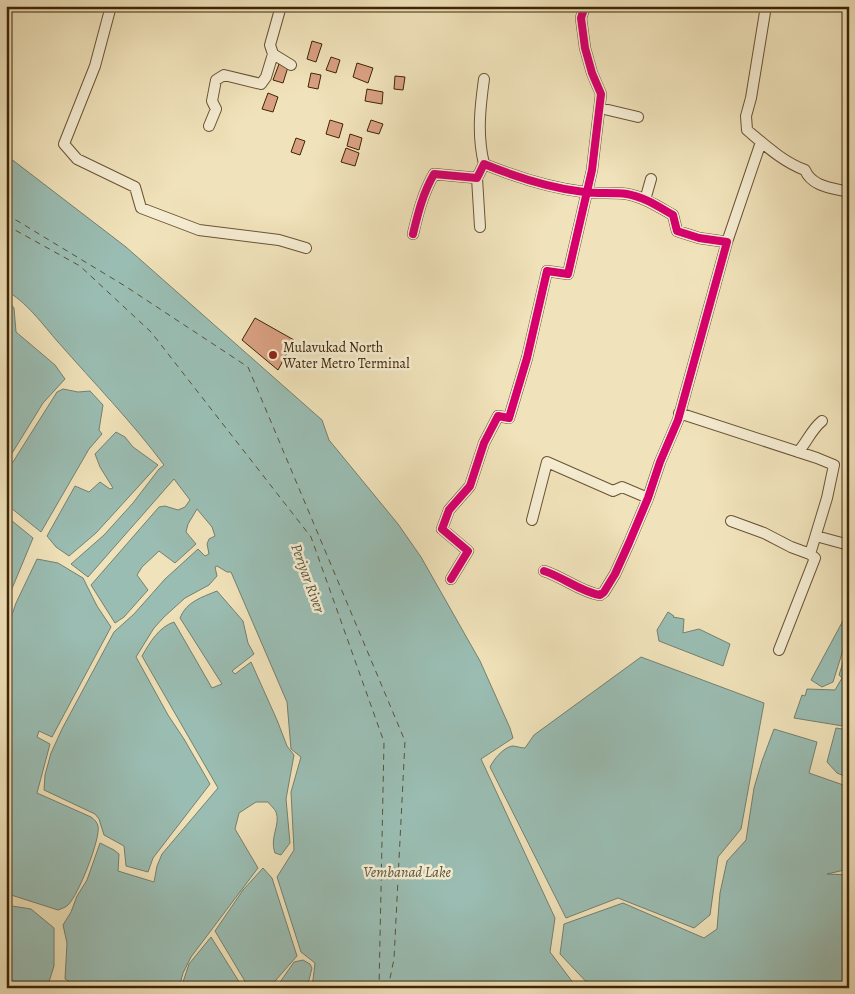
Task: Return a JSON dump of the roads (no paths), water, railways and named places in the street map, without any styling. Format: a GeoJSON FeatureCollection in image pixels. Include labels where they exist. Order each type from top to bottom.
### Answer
{"type":"FeatureCollection","features":[{"type":"Feature","properties":{"kind":"street"},"geometry":{"type":"LineString","coordinates":[[110,6],[95,66],[64,144],[77,160],[135,187],[141,208],[199,230],[279,240],[306,248]]}},
{"type":"Feature","properties":{"kind":"street"},"geometry":{"type":"LineString","coordinates":[[209,126],[216,109],[212,101],[216,80],[224,75],[261,84],[266,76],[273,54],[270,45],[282,6]]}},
{"type":"Feature","properties":{"kind":"street"},"geometry":{"type":"LineString","coordinates":[[451,579],[468,551],[442,529],[449,510],[470,486],[484,443],[498,416],[509,418],[529,350],[547,271],[568,274],[592,170],[601,94],[592,73],[584,40],[581,18],[585,6]]}},
{"type":"Feature","properties":{"kind":"street"},"geometry":{"type":"LineString","coordinates":[[766,6],[751,98],[746,116],[747,130],[794,166],[805,170],[814,183],[849,192]]}},
{"type":"Feature","properties":{"kind":"street"},"geometry":{"type":"LineString","coordinates":[[273,54],[291,65]]}},
{"type":"Feature","properties":{"kind":"street"},"geometry":{"type":"LineString","coordinates":[[480,227],[477,178],[484,164],[480,148],[480,116],[484,80]]}},
{"type":"Feature","properties":{"kind":"street"},"geometry":{"type":"LineString","coordinates":[[600,108],[638,118]]}},
{"type":"Feature","properties":{"kind":"street"},"geometry":{"type":"LineString","coordinates":[[544,571],[560,576],[592,594],[600,595],[604,592],[614,574],[648,498],[679,413],[727,242],[761,142]]}},
{"type":"Feature","properties":{"kind":"street"},"geometry":{"type":"LineString","coordinates":[[484,164],[508,174],[560,188],[586,193],[628,194],[652,203],[673,215],[677,231],[699,238],[727,242]]}},
{"type":"Feature","properties":{"kind":"street"},"geometry":{"type":"LineString","coordinates":[[413,234],[420,204],[434,174],[477,178]]}},
{"type":"Feature","properties":{"kind":"street"},"geometry":{"type":"LineString","coordinates":[[645,200],[651,179]]}},
{"type":"Feature","properties":{"kind":"street"},"geometry":{"type":"LineString","coordinates":[[679,413],[834,465],[827,498],[810,554]]}},
{"type":"Feature","properties":{"kind":"street"},"geometry":{"type":"LineString","coordinates":[[798,452],[806,443],[815,427],[822,421]]}},
{"type":"Feature","properties":{"kind":"street"},"geometry":{"type":"LineString","coordinates":[[532,520],[547,462],[613,491],[622,487],[648,498]]}},
{"type":"Feature","properties":{"kind":"street"},"geometry":{"type":"LineString","coordinates":[[731,521],[764,533],[791,548],[810,554],[815,558],[779,650]]}},
{"type":"Feature","properties":{"kind":"street"},"geometry":{"type":"LineString","coordinates":[[816,536],[849,545]]}},
{"type":"Feature","properties":{"kind":"water","name":"Vembanad Lake"},"geometry":{"type":"Polygon","coordinates":[[[6,155],[126,247],[322,420],[329,440],[398,524],[421,557],[480,661],[510,728],[513,738],[481,759],[555,918],[550,952],[577,988],[312,988],[315,963],[301,952],[277,877],[294,850],[291,792],[301,757],[291,749],[287,702],[231,572],[227,572],[217,566],[215,567],[217,576],[209,585],[185,598],[164,617],[154,628],[136,657],[168,715],[210,784],[153,858],[148,872],[126,866],[124,846],[104,835],[99,819],[95,814],[44,790],[45,775],[51,753],[114,632],[134,614],[165,579],[198,549],[205,556],[209,554],[207,544],[209,539],[215,536],[212,527],[197,509],[188,524],[186,532],[196,544],[175,563],[159,551],[142,567],[137,575],[148,590],[124,617],[115,623],[91,585],[159,507],[165,506],[178,510],[185,507],[190,500],[174,479],[88,577],[71,564],[104,535],[164,465],[126,418],[34,314],[6,291],[6,155]]]}},
{"type":"Feature","properties":{"kind":"water"},"geometry":{"type":"Polygon","coordinates":[[[6,298],[14,308],[16,332],[55,365],[65,379],[43,403],[6,463],[6,298]]]}},
{"type":"Feature","properties":{"kind":"water"},"geometry":{"type":"Polygon","coordinates":[[[63,389],[78,392],[90,391],[103,405],[99,430],[102,434],[89,449],[41,532],[6,504],[6,473],[57,392],[63,389]]]}},
{"type":"Feature","properties":{"kind":"water"},"geometry":{"type":"Polygon","coordinates":[[[116,432],[125,437],[133,447],[158,465],[96,533],[69,556],[56,547],[47,536],[75,486],[89,492],[100,482],[110,489],[113,488],[100,467],[95,454],[116,432]]]}},
{"type":"Feature","properties":{"kind":"water"},"geometry":{"type":"Polygon","coordinates":[[[6,516],[33,538],[6,603],[6,516]]]}},
{"type":"Feature","properties":{"kind":"water"},"geometry":{"type":"Polygon","coordinates":[[[37,559],[58,563],[83,578],[97,606],[111,627],[52,737],[39,731],[37,737],[50,744],[37,793],[91,817],[98,826],[96,842],[83,879],[68,905],[58,910],[8,894],[6,895],[6,632],[16,603],[37,559]]]}},
{"type":"Feature","properties":{"kind":"water"},"geometry":{"type":"Polygon","coordinates":[[[217,591],[243,621],[248,643],[254,654],[232,671],[235,674],[251,662],[287,746],[294,755],[286,799],[290,843],[281,855],[275,853],[273,842],[277,817],[268,802],[256,802],[239,813],[235,829],[258,868],[191,957],[183,973],[179,988],[80,988],[65,979],[67,943],[63,925],[87,880],[100,843],[119,854],[118,871],[154,882],[157,866],[162,854],[218,788],[142,656],[159,631],[174,622],[212,688],[222,684],[180,618],[190,604],[217,591]]]}},
{"type":"Feature","properties":{"kind":"water"},"geometry":{"type":"Polygon","coordinates":[[[668,612],[673,617],[684,619],[683,633],[699,629],[730,644],[723,666],[659,641],[657,630],[668,612]]]}},
{"type":"Feature","properties":{"kind":"water"},"geometry":{"type":"Polygon","coordinates":[[[845,617],[849,622],[849,631],[833,682],[822,687],[811,680],[845,617]]]}},
{"type":"Feature","properties":{"kind":"water"},"geometry":{"type":"Polygon","coordinates":[[[849,643],[849,727],[794,718],[802,695],[805,696],[807,689],[835,690],[842,678],[839,675],[849,643]]]}},
{"type":"Feature","properties":{"kind":"water"},"geometry":{"type":"Polygon","coordinates":[[[641,657],[764,703],[741,829],[718,857],[710,915],[694,928],[618,898],[566,918],[490,767],[502,751],[512,746],[525,748],[534,735],[641,657]]]}},
{"type":"Feature","properties":{"kind":"water"},"geometry":{"type":"Polygon","coordinates":[[[836,728],[849,730],[849,778],[837,773],[827,762],[836,728]]]}},
{"type":"Feature","properties":{"kind":"water"},"geometry":{"type":"Polygon","coordinates":[[[774,729],[817,742],[809,773],[849,787],[849,869],[827,874],[849,875],[849,988],[592,988],[560,954],[564,924],[623,903],[704,938],[717,929],[720,893],[727,861],[746,840],[754,788],[774,729]]]}},
{"type":"Feature","properties":{"kind":"water"},"geometry":{"type":"Polygon","coordinates":[[[263,868],[272,878],[297,956],[269,988],[249,988],[215,931],[243,890],[263,868]]]}},
{"type":"Feature","properties":{"kind":"water"},"geometry":{"type":"Polygon","coordinates":[[[6,905],[31,909],[54,928],[54,966],[47,988],[6,988],[6,905]]]}},
{"type":"Feature","properties":{"kind":"water"},"geometry":{"type":"Polygon","coordinates":[[[211,937],[243,988],[181,988],[189,964],[211,937]]]}},
{"type":"Feature","properties":{"kind":"water"},"geometry":{"type":"Polygon","coordinates":[[[303,960],[310,964],[312,968],[307,988],[276,988],[294,962],[303,960]]]}},
{"type":"Feature","properties":{"kind":"place","name":"Mulavukad North Water Metro Terminal"},"geometry":{"type":"Point","coordinates":[273,355]}},
{"type":"Feature","properties":{"kind":"water label","name":"Periyar River"},"geometry":{"type":"Point","coordinates":[308,578]}}]}
